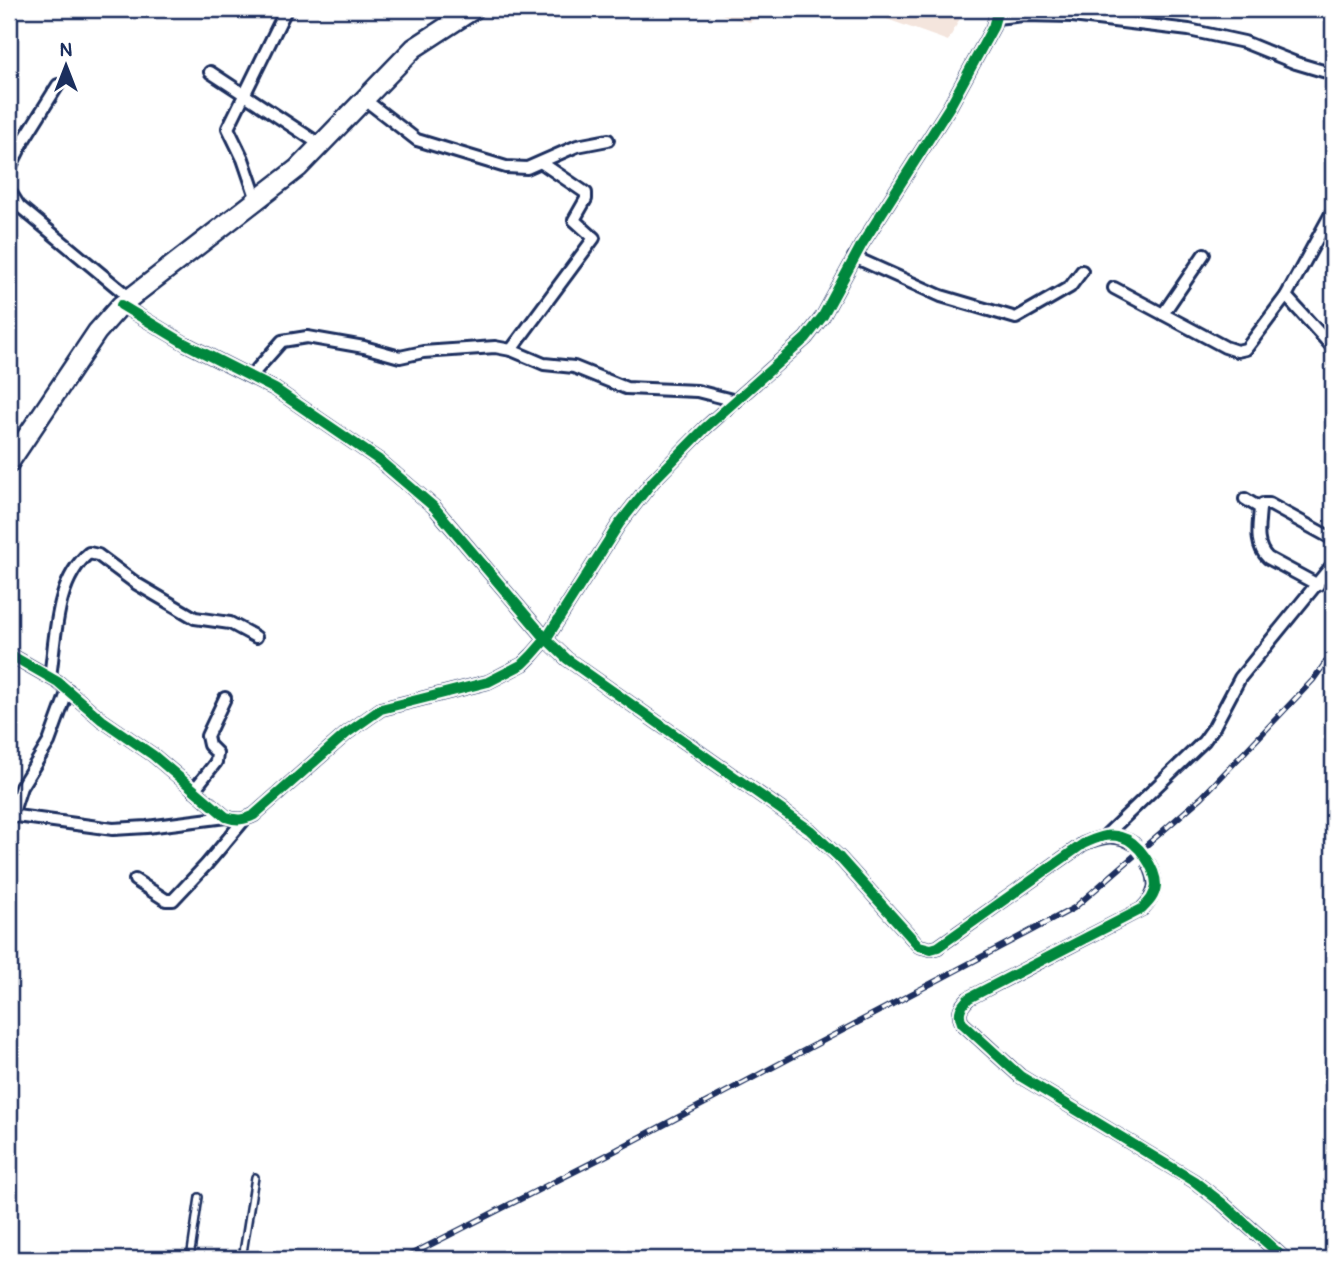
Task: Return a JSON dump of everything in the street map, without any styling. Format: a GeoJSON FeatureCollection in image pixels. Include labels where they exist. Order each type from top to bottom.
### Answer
{"type":"FeatureCollection","features":[{"type":"Feature","properties":{"kind":"main road"},"geometry":{"type":"LineString","coordinates":[[9,463],[97,331],[125,302],[298,167],[414,48],[474,9]]}},
{"type":"Feature","properties":{"kind":"street"},"geometry":{"type":"LineString","coordinates":[[257,200],[243,159],[228,128],[285,12]]}},
{"type":"Feature","properties":{"kind":"street"},"geometry":{"type":"LineString","coordinates":[[135,880],[166,900],[173,900],[244,820],[254,815],[347,733],[381,709],[488,682],[523,664],[546,639],[639,497],[687,445],[806,338],[823,316],[854,257],[950,106],[997,13],[1072,16],[1189,30],[1244,41],[1296,63],[1333,74]]}},
{"type":"Feature","properties":{"kind":"street"},"geometry":{"type":"LineString","coordinates":[[210,72],[321,145]]}},
{"type":"Feature","properties":{"kind":"street"},"geometry":{"type":"LineString","coordinates":[[9,170],[25,138],[58,85]]}},
{"type":"Feature","properties":{"kind":"street"},"geometry":{"type":"LineString","coordinates":[[363,99],[403,131],[428,144],[506,167],[527,168],[577,146],[608,140]]}},
{"type":"Feature","properties":{"kind":"street"},"geometry":{"type":"LineString","coordinates":[[511,350],[594,239],[574,220],[586,199],[586,192],[542,163]]}},
{"type":"Feature","properties":{"kind":"street"},"geometry":{"type":"LineString","coordinates":[[9,190],[19,206],[125,302],[186,344],[286,396],[371,454],[426,499],[546,639],[567,659],[810,830],[848,867],[919,946],[938,947],[1083,844],[1104,836],[1118,836],[1134,844]]}},
{"type":"Feature","properties":{"kind":"street"},"geometry":{"type":"LineString","coordinates":[[1114,288],[1226,347],[1237,351],[1246,349],[1286,296],[1333,210]]}},
{"type":"Feature","properties":{"kind":"street"},"geometry":{"type":"LineString","coordinates":[[1163,314],[1204,254]]}},
{"type":"Feature","properties":{"kind":"street"},"geometry":{"type":"LineString","coordinates":[[854,257],[941,296],[1016,318],[1069,288],[1082,271]]}},
{"type":"Feature","properties":{"kind":"street"},"geometry":{"type":"LineString","coordinates":[[1286,296],[1333,348]]}},
{"type":"Feature","properties":{"kind":"street"},"geometry":{"type":"LineString","coordinates":[[251,376],[276,345],[297,337],[364,346],[400,357],[423,352],[495,347],[511,350],[544,364],[574,367],[626,388],[702,391],[736,401]]}},
{"type":"Feature","properties":{"kind":"street"},"geometry":{"type":"LineString","coordinates":[[1245,499],[1259,508]]}},
{"type":"Feature","properties":{"kind":"street"},"geometry":{"type":"LineString","coordinates":[[1318,585],[1268,558],[1262,552],[1259,508],[1263,504],[1269,504],[1332,536]]}},
{"type":"Feature","properties":{"kind":"street"},"geometry":{"type":"LineString","coordinates":[[50,677],[63,598],[73,572],[89,553],[97,555],[142,588],[195,618],[230,623],[256,637]]}},
{"type":"Feature","properties":{"kind":"street"},"geometry":{"type":"LineString","coordinates":[[1104,836],[1204,741],[1240,678],[1333,564]]}},
{"type":"Feature","properties":{"kind":"street"},"geometry":{"type":"LineString","coordinates":[[9,654],[68,690],[102,720],[153,755],[226,817]]}},
{"type":"Feature","properties":{"kind":"street"},"geometry":{"type":"LineString","coordinates":[[68,690],[49,742],[21,787],[10,815],[113,829],[226,817],[244,820]]}},
{"type":"Feature","properties":{"kind":"street"},"geometry":{"type":"LineString","coordinates":[[194,790],[216,762],[217,752],[209,745],[207,736],[225,698]]}},
{"type":"Feature","properties":{"kind":"street"},"geometry":{"type":"LineString","coordinates":[[1149,864],[1156,884],[1154,895],[1142,909],[969,998],[962,1005],[959,1018],[1020,1076],[1194,1181],[1285,1259]]}},
{"type":"Feature","properties":{"kind":"lane"},"geometry":{"type":"LineString","coordinates":[[242,1259],[255,1177]]}},
{"type":"Feature","properties":{"kind":"lane"},"geometry":{"type":"LineString","coordinates":[[190,1259],[199,1197]]}},
{"type":"Feature","properties":{"kind":"shaded area"},"geometry":{"type":"Polygon","coordinates":[[[711,9],[768,9],[750,22],[711,9]]]}},
{"type":"Feature","properties":{"kind":"shaded area"},"geometry":{"type":"Polygon","coordinates":[[[859,9],[965,9],[948,41],[859,9]]]}},
{"type":"Feature","properties":{"kind":"tunnel"},"geometry":{"type":"LineString","coordinates":[[1134,844],[1149,864]]}},
{"type":"Feature","properties":{"kind":"railway"},"geometry":{"type":"LineString","coordinates":[[402,1259],[605,1156],[1074,908],[1202,797],[1313,680],[1333,652]]}},
{"type":"Feature","properties":{"kind":"cycle path"},"geometry":{"type":"LineString","coordinates":[[9,654],[58,682],[102,720],[153,755],[226,817],[237,819],[254,815],[347,733],[381,709],[488,682],[523,664],[546,639],[619,524],[653,481],[705,428],[806,338],[823,316],[862,244],[950,106],[993,27],[998,9]]}},
{"type":"Feature","properties":{"kind":"cycle path"},"geometry":{"type":"LineString","coordinates":[[121,305],[186,344],[275,389],[379,460],[434,507],[546,639],[567,659],[810,830],[840,858],[919,946],[931,949],[938,947],[1083,844],[1107,836],[1121,837],[1134,844],[1145,856],[1155,879],[1154,892],[1145,906],[969,998],[961,1009],[962,1023],[1020,1076],[1194,1181],[1285,1259]]}}]}
